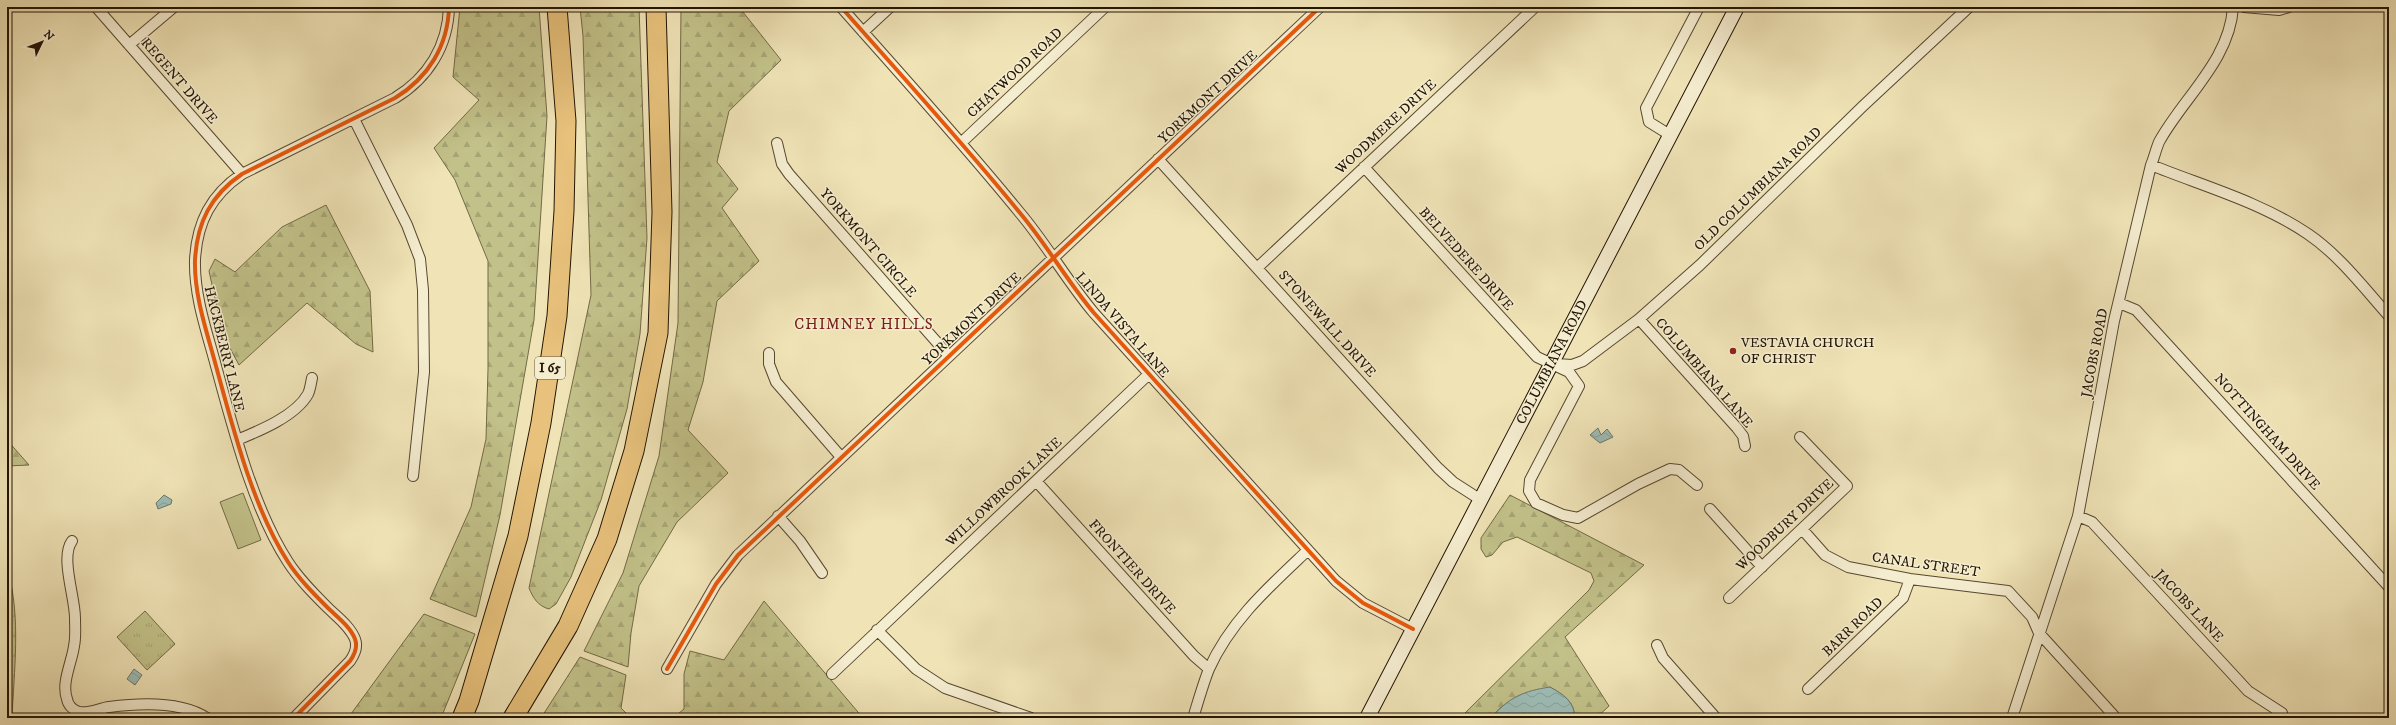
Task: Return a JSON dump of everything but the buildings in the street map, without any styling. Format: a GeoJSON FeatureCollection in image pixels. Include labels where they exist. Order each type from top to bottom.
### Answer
{"type":"FeatureCollection","features":[{"type":"Feature","properties":{"kind":"highway","name":"I 65"},"geometry":{"type":"LineString","coordinates":[[462,718],[469,701],[518,536],[541,423],[558,316],[564,211],[566,121],[557,7]]}},
{"type":"Feature","properties":{"kind":"highway"},"geometry":{"type":"LineString","coordinates":[[513,718],[568,626],[607,539],[634,451],[658,333],[662,212],[656,7]]}},
{"type":"Feature","properties":{"kind":"main road","name":"COLUMBIANA ROAD"},"geometry":{"type":"LineString","coordinates":[[1367,718],[1737,7]]}},
{"type":"Feature","properties":{"kind":"street","name":"REGENT DRIVE"},"geometry":{"type":"LineString","coordinates":[[96,7],[242,174]]}},
{"type":"Feature","properties":{"kind":"street"},"geometry":{"type":"LineString","coordinates":[[129,45],[174,7]]}},
{"type":"Feature","properties":{"kind":"street","name":"HACKBERRY LANE"},"geometry":{"type":"LineString","coordinates":[[294,718],[350,661],[355,652],[356,643],[347,627],[297,575],[282,552],[270,529],[237,440],[200,307],[195,259],[201,227],[210,205],[225,185],[242,174],[400,95],[422,77],[435,59],[443,40],[449,7]]}},
{"type":"Feature","properties":{"kind":"street","name":"LINDA VISTA LANE"},"geometry":{"type":"LineString","coordinates":[[841,7],[1030,224],[1087,304],[1308,550],[1352,596],[1413,629]]}},
{"type":"Feature","properties":{"kind":"street"},"geometry":{"type":"LineString","coordinates":[[863,32],[890,7]]}},
{"type":"Feature","properties":{"kind":"street","name":"CHATWOOD ROAD"},"geometry":{"type":"LineString","coordinates":[[961,143],[1105,7]]}},
{"type":"Feature","properties":{"kind":"street","name":"YORKMONT DRIVE"},"geometry":{"type":"LineString","coordinates":[[667,669],[722,573],[738,555],[1320,7]]}},
{"type":"Feature","properties":{"kind":"street","name":"WOODMERE DRIVE"},"geometry":{"type":"LineString","coordinates":[[1256,268],[1535,7]]}},
{"type":"Feature","properties":{"kind":"street"},"geometry":{"type":"LineString","coordinates":[[1670,135],[1649,122],[1646,108],[1699,7]]}},
{"type":"Feature","properties":{"kind":"street","name":"OLD COLUMBIANA ROAD"},"geometry":{"type":"LineString","coordinates":[[1552,364],[1572,365],[1583,361],[1638,319],[1700,265],[1863,106],[1969,7]]}},
{"type":"Feature","properties":{"kind":"street","name":"JACOBS ROAD"},"geometry":{"type":"LineString","coordinates":[[2012,718],[2078,516],[2119,303],[2151,165],[2159,142],[2219,53],[2232,23],[2233,7]]}},
{"type":"Feature","properties":{"kind":"street"},"geometry":{"type":"LineString","coordinates":[[2244,7],[2279,10],[2289,7]]}},
{"type":"Feature","properties":{"kind":"street"},"geometry":{"type":"LineString","coordinates":[[354,119],[406,225],[420,259],[423,290],[423,383],[413,476]]}},
{"type":"Feature","properties":{"kind":"street","name":"YORKMONT CIRCLE"},"geometry":{"type":"LineString","coordinates":[[777,143],[778,154],[789,174],[949,356]]}},
{"type":"Feature","properties":{"kind":"street","name":"STONEWALL DRIVE"},"geometry":{"type":"LineString","coordinates":[[1158,159],[1438,468],[1453,482],[1481,500]]}},
{"type":"Feature","properties":{"kind":"street"},"geometry":{"type":"LineString","coordinates":[[2151,165],[2278,216],[2309,234],[2338,261],[2389,316]]}},
{"type":"Feature","properties":{"kind":"street","name":"BELVEDERE DRIVE"},"geometry":{"type":"LineString","coordinates":[[1364,167],[1536,357],[1569,372],[1579,386],[1530,480],[1530,491],[1536,503],[1564,516],[1578,518],[1638,484],[1670,470],[1679,470],[1697,485]]}},
{"type":"Feature","properties":{"kind":"street","name":"NOTTINGHAM DRIVE"},"geometry":{"type":"LineString","coordinates":[[2119,303],[2136,310],[2389,587]]}},
{"type":"Feature","properties":{"kind":"street","name":"COLUMBIANA LANE"},"geometry":{"type":"LineString","coordinates":[[1638,319],[1737,428],[1743,436],[1745,446]]}},
{"type":"Feature","properties":{"kind":"street"},"geometry":{"type":"LineString","coordinates":[[769,353],[768,364],[776,382],[841,457]]}},
{"type":"Feature","properties":{"kind":"street","name":"WILLOWBROOK LANE"},"geometry":{"type":"LineString","coordinates":[[832,674],[1149,374]]}},
{"type":"Feature","properties":{"kind":"street"},"geometry":{"type":"LineString","coordinates":[[237,440],[271,425],[298,405],[308,393],[312,378]]}},
{"type":"Feature","properties":{"kind":"street","name":"WOODBURY DRIVE"},"geometry":{"type":"LineString","coordinates":[[1729,598],[1847,486],[1800,437]]}},
{"type":"Feature","properties":{"kind":"street","name":"FRONTIER DRIVE"},"geometry":{"type":"LineString","coordinates":[[1036,481],[1194,656],[1209,669]]}},
{"type":"Feature","properties":{"kind":"street"},"geometry":{"type":"LineString","coordinates":[[1710,509],[1762,567]]}},
{"type":"Feature","properties":{"kind":"street"},"geometry":{"type":"LineString","coordinates":[[778,516],[800,541],[822,573]]}},
{"type":"Feature","properties":{"kind":"street","name":"JACOBS LANE"},"geometry":{"type":"LineString","coordinates":[[2078,516],[2092,522],[2248,691],[2282,713]]}},
{"type":"Feature","properties":{"kind":"street","name":"CANAL STREET"},"geometry":{"type":"LineString","coordinates":[[1802,529],[1825,555],[1841,565],[1910,579],[2008,591],[2032,617],[2039,633],[2116,718]]}},
{"type":"Feature","properties":{"kind":"street"},"geometry":{"type":"LineString","coordinates":[[72,541],[66,551],[73,592],[75,644],[66,683],[66,699],[74,710],[87,712],[130,704],[197,711],[207,718]]}},
{"type":"Feature","properties":{"kind":"street"},"geometry":{"type":"LineString","coordinates":[[1193,718],[1209,669],[1234,627],[1246,610],[1308,550]]}},
{"type":"Feature","properties":{"kind":"street","name":"BARR ROAD"},"geometry":{"type":"LineString","coordinates":[[1808,690],[1903,598],[1910,579]]}},
{"type":"Feature","properties":{"kind":"street"},"geometry":{"type":"LineString","coordinates":[[877,630],[906,660],[930,679],[962,695],[1031,718]]}},
{"type":"Feature","properties":{"kind":"street"},"geometry":{"type":"LineString","coordinates":[[1657,645],[1663,658],[1716,718]]}},
{"type":"Feature","properties":{"kind":"green space"},"geometry":{"type":"Polygon","coordinates":[[[460,7],[539,7],[547,116],[534,320],[500,515],[476,617],[430,599],[471,507],[486,439],[488,369],[488,261],[455,180],[434,148],[479,100],[453,77],[460,7]]]}},
{"type":"Feature","properties":{"kind":"green space"},"geometry":{"type":"Polygon","coordinates":[[[580,7],[639,7],[647,238],[640,334],[627,409],[601,500],[571,577],[556,604],[549,609],[536,601],[529,588],[591,295],[583,36],[580,7]]]}},
{"type":"Feature","properties":{"kind":"green space"},"geometry":{"type":"Polygon","coordinates":[[[681,7],[739,7],[781,60],[729,111],[717,162],[738,189],[722,208],[759,261],[717,301],[703,382],[688,430],[728,473],[677,522],[639,586],[631,633],[628,667],[584,651],[623,573],[659,456],[678,323],[681,7]]]}},
{"type":"Feature","properties":{"kind":"green space"},"geometry":{"type":"Polygon","coordinates":[[[326,205],[370,291],[373,352],[356,344],[307,303],[239,365],[223,335],[209,271],[215,259],[235,272],[282,227],[326,205]]]}},
{"type":"Feature","properties":{"kind":"green space"},"geometry":{"type":"Polygon","coordinates":[[[7,440],[29,465],[7,466],[7,440]]]}},
{"type":"Feature","properties":{"kind":"green space"},"geometry":{"type":"Polygon","coordinates":[[[243,493],[261,540],[238,549],[220,502],[243,493]]]}},
{"type":"Feature","properties":{"kind":"green space"},"geometry":{"type":"Polygon","coordinates":[[[1510,495],[1644,565],[1565,637],[1609,706],[1596,718],[1575,718],[1573,707],[1567,699],[1550,687],[1500,708],[1491,718],[1460,718],[1589,590],[1594,581],[1591,573],[1517,537],[1503,542],[1492,555],[1486,557],[1481,549],[1481,538],[1510,495]]]}},
{"type":"Feature","properties":{"kind":"green space"},"geometry":{"type":"Polygon","coordinates":[[[8,572],[12,589],[16,625],[12,718],[7,718],[8,572]]]}},
{"type":"Feature","properties":{"kind":"green space"},"geometry":{"type":"Polygon","coordinates":[[[764,601],[863,718],[673,718],[684,709],[684,674],[690,651],[724,660],[764,601]]]}},
{"type":"Feature","properties":{"kind":"green space"},"geometry":{"type":"Polygon","coordinates":[[[145,611],[175,644],[147,670],[117,637],[145,611]]]}},
{"type":"Feature","properties":{"kind":"green space"},"geometry":{"type":"Polygon","coordinates":[[[424,614],[475,634],[441,718],[348,718],[424,614]]]}},
{"type":"Feature","properties":{"kind":"green space"},"geometry":{"type":"Polygon","coordinates":[[[580,657],[626,675],[621,708],[631,718],[541,718],[580,657]]]}},
{"type":"Feature","properties":{"kind":"water"},"geometry":{"type":"Polygon","coordinates":[[[1598,428],[1601,435],[1607,429],[1613,437],[1600,443],[1590,435],[1598,428]]]}},
{"type":"Feature","properties":{"kind":"water"},"geometry":{"type":"Polygon","coordinates":[[[164,495],[172,500],[171,504],[158,509],[156,503],[164,495]]]}},
{"type":"Feature","properties":{"kind":"water"},"geometry":{"type":"Polygon","coordinates":[[[134,669],[142,675],[135,685],[127,679],[134,669]]]}},
{"type":"Feature","properties":{"kind":"water"},"geometry":{"type":"Polygon","coordinates":[[[1550,687],[1567,699],[1573,707],[1575,718],[1491,718],[1504,705],[1518,696],[1550,687]]]}},
{"type":"Feature","properties":{"kind":"cycle path"},"geometry":{"type":"LineString","coordinates":[[294,718],[350,661],[356,650],[356,642],[353,634],[306,586],[288,562],[264,517],[254,493],[237,441],[205,327],[195,273],[196,246],[203,222],[214,200],[231,182],[242,174],[395,98],[417,81],[434,60],[440,48],[445,35],[449,7]]}},
{"type":"Feature","properties":{"kind":"cycle path"},"geometry":{"type":"LineString","coordinates":[[841,7],[932,109],[1030,225],[1094,313],[1336,581],[1363,603],[1413,629]]}},
{"type":"Feature","properties":{"kind":"cycle path"},"geometry":{"type":"LineString","coordinates":[[667,669],[716,584],[738,555],[1320,7]]}},
{"type":"Feature","properties":{"kind":"place","name":"VESTAVIA CHURCH OF CHRIST"},"geometry":{"type":"Point","coordinates":[1733,351]}},
{"type":"Feature","properties":{"kind":"district","name":"CHIMNEY HILLS"},"geometry":{"type":"Point","coordinates":[864,324]}}]}
